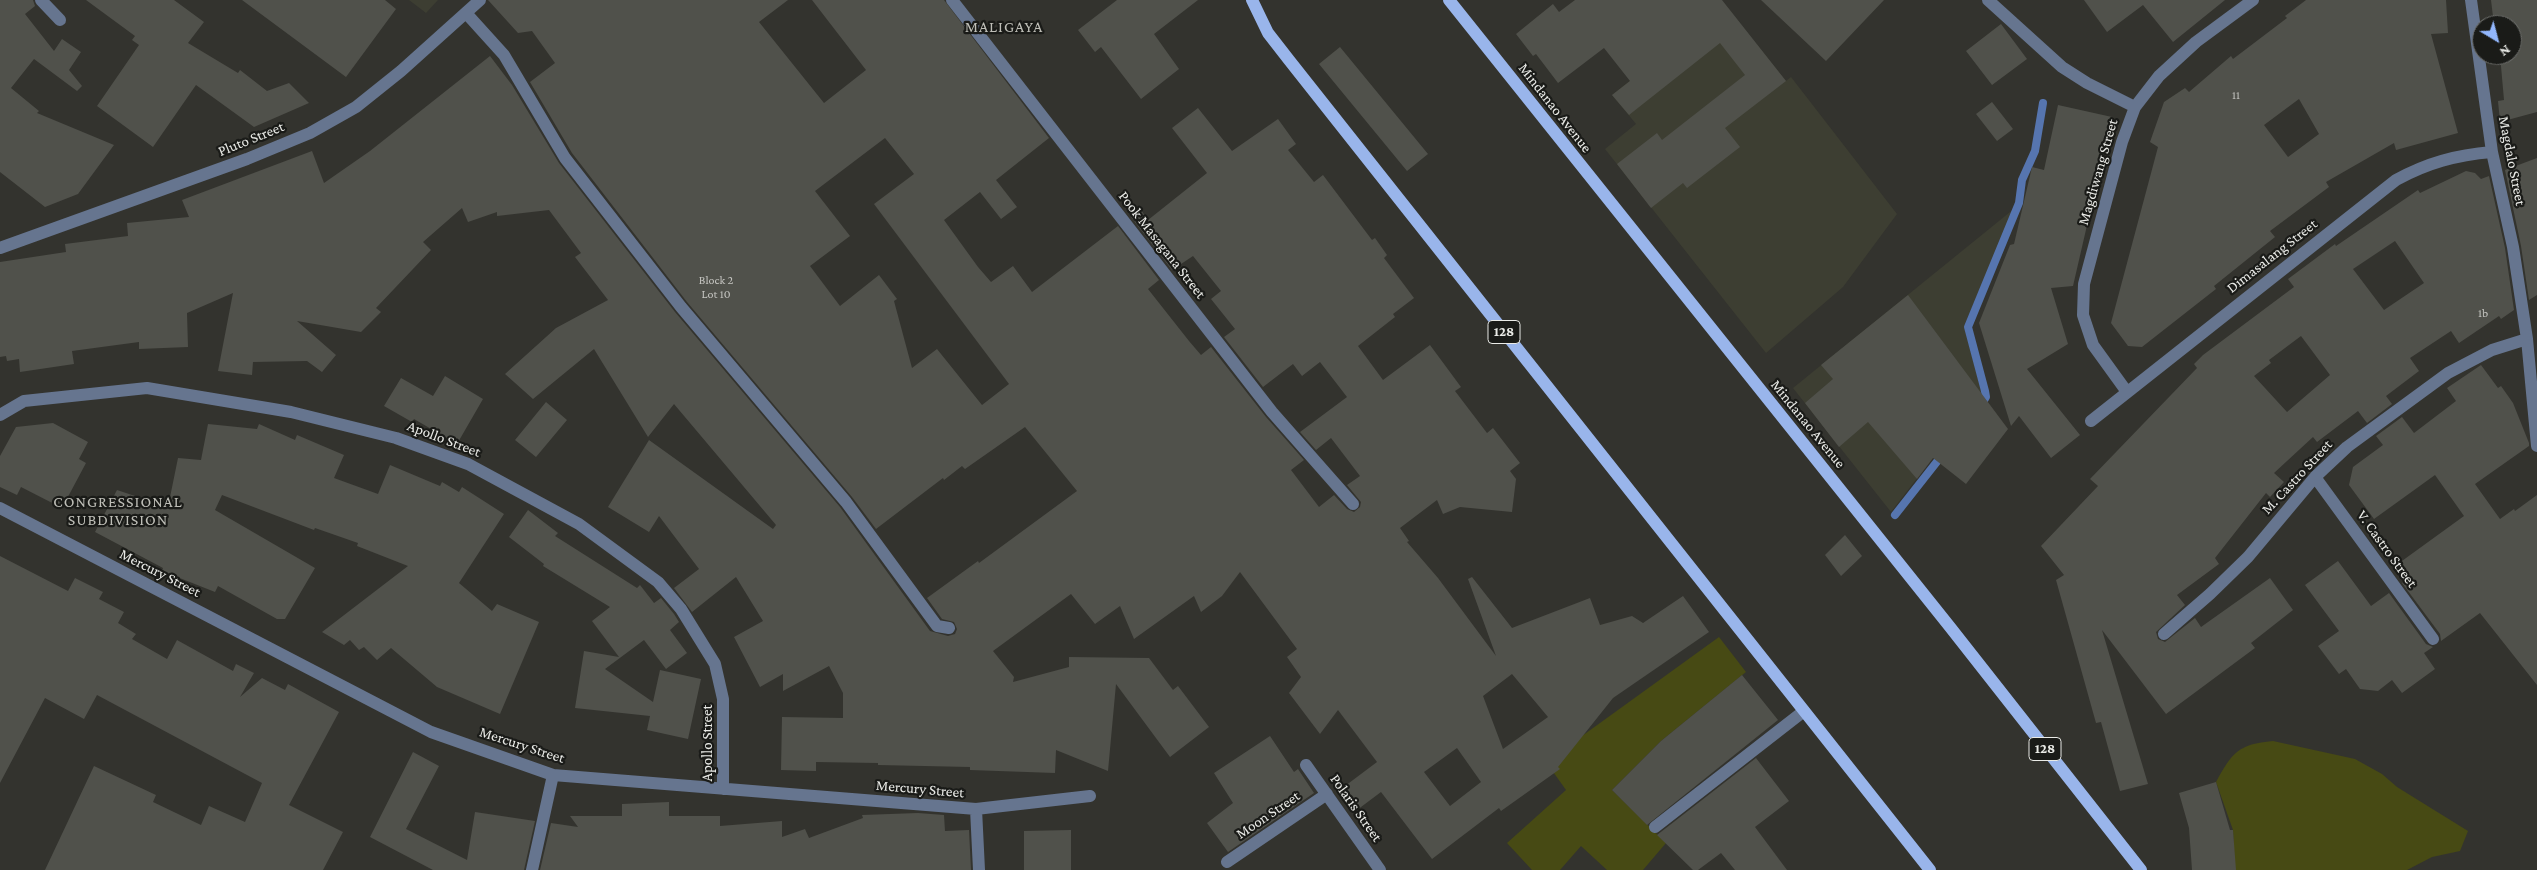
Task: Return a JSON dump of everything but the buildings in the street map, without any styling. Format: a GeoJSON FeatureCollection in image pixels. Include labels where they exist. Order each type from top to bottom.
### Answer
{"type":"FeatureCollection","features":[{"type":"Feature","properties":{"kind":"main road","name":"128"},"geometry":{"type":"LineString","coordinates":[[1252,0],[1268,32],[1289,60],[1930,870]]}},
{"type":"Feature","properties":{"kind":"main road","name":"Mindanao Avenue"},"geometry":{"type":"LineString","coordinates":[[1449,0],[1950,627],[2141,870]]}},
{"type":"Feature","properties":{"kind":"street"},"geometry":{"type":"LineString","coordinates":[[41,0],[60,20]]}},
{"type":"Feature","properties":{"kind":"street","name":"Pluto Street"},"geometry":{"type":"LineString","coordinates":[[0,248],[247,159],[310,133],[356,107],[401,71],[480,0]]}},
{"type":"Feature","properties":{"kind":"street","name":"Pook Masagana Street"},"geometry":{"type":"LineString","coordinates":[[952,0],[1272,412],[1353,504]]}},
{"type":"Feature","properties":{"kind":"street"},"geometry":{"type":"LineString","coordinates":[[1988,0],[2062,66],[2087,83],[2135,106]]}},
{"type":"Feature","properties":{"kind":"street","name":"Magdiwang Street"},"geometry":{"type":"LineString","coordinates":[[2127,392],[2093,345],[2083,315],[2084,284],[2122,142],[2135,106],[2159,76],[2196,42],[2253,0]]}},
{"type":"Feature","properties":{"kind":"street","name":"Magdalo Street"},"geometry":{"type":"LineString","coordinates":[[2471,0],[2492,152],[2513,247],[2527,339],[2537,446]]}},
{"type":"Feature","properties":{"kind":"street"},"geometry":{"type":"LineString","coordinates":[[466,13],[504,55],[565,158],[681,307],[846,502],[937,626],[949,628]]}},
{"type":"Feature","properties":{"kind":"street","name":"Dimasalang Street"},"geometry":{"type":"LineString","coordinates":[[2091,421],[2396,180],[2419,167],[2445,158],[2492,152]]}},
{"type":"Feature","properties":{"kind":"street","name":"M. Castro Street"},"geometry":{"type":"LineString","coordinates":[[2164,634],[2210,594],[2248,557],[2314,477],[2347,447],[2448,373],[2492,350],[2527,339]]}},
{"type":"Feature","properties":{"kind":"street","name":"Apollo Street"},"geometry":{"type":"LineString","coordinates":[[0,416],[24,401],[147,388],[291,412],[396,438],[468,464],[579,524],[658,582],[681,609],[715,664],[723,699],[723,789]]}},
{"type":"Feature","properties":{"kind":"street","name":"V. Castro Street"},"geometry":{"type":"LineString","coordinates":[[2314,477],[2433,639]]}},
{"type":"Feature","properties":{"kind":"street","name":"Mercury Street"},"geometry":{"type":"LineString","coordinates":[[0,508],[431,732],[553,775],[976,810],[1090,796]]}},
{"type":"Feature","properties":{"kind":"street"},"geometry":{"type":"LineString","coordinates":[[1655,827],[1804,710]]}},
{"type":"Feature","properties":{"kind":"street","name":"Polaris Street"},"geometry":{"type":"LineString","coordinates":[[1306,765],[1380,870]]}},
{"type":"Feature","properties":{"kind":"street"},"geometry":{"type":"LineString","coordinates":[[532,870],[553,775]]}},
{"type":"Feature","properties":{"kind":"street","name":"Moon Street"},"geometry":{"type":"LineString","coordinates":[[1227,862],[1327,794]]}},
{"type":"Feature","properties":{"kind":"street"},"geometry":{"type":"LineString","coordinates":[[976,810],[979,870]]}},
{"type":"Feature","properties":{"kind":"shaded area"},"geometry":{"type":"Polygon","coordinates":[[[409,0],[438,0],[426,13],[409,0]]]}},
{"type":"Feature","properties":{"kind":"shaded area"},"geometry":{"type":"Polygon","coordinates":[[[1725,5],[1786,81],[1791,77],[1897,214],[1843,287],[1766,353],[1605,149],[1636,124],[1612,95],[1725,5]]]}},
{"type":"Feature","properties":{"kind":"shaded area"},"geometry":{"type":"Polygon","coordinates":[[[2015,208],[1964,326],[1982,394],[1891,512],[1793,388],[2015,208]]]}},
{"type":"Feature","properties":{"kind":"green space"},"geometry":{"type":"Polygon","coordinates":[[[1719,637],[1746,672],[1661,741],[1612,790],[1666,843],[1643,870],[1607,870],[1581,846],[1560,870],[1532,870],[1507,843],[1566,790],[1546,762],[1719,637]]]}},
{"type":"Feature","properties":{"kind":"green space"},"geometry":{"type":"Polygon","coordinates":[[[2273,741],[2355,759],[2382,774],[2397,787],[2468,831],[2460,851],[2432,857],[2407,870],[2235,870],[2233,830],[2216,782],[2237,752],[2261,742],[2273,741]]]}},
{"type":"Feature","properties":{"kind":"waterway"},"geometry":{"type":"LineString","coordinates":[[1980,407],[1986,397],[1968,327],[2019,203],[2022,180],[2035,151],[2043,103]]}},
{"type":"Feature","properties":{"kind":"waterway"},"geometry":{"type":"LineString","coordinates":[[1895,515],[1943,454]]}},
{"type":"Feature","properties":{"kind":"district","name":"MALIGAYA"},"geometry":{"type":"Point","coordinates":[1004,27]}},
{"type":"Feature","properties":{"kind":"district","name":"CONGRESSIONAL SUBDIVISION"},"geometry":{"type":"Point","coordinates":[118,511]}}]}
